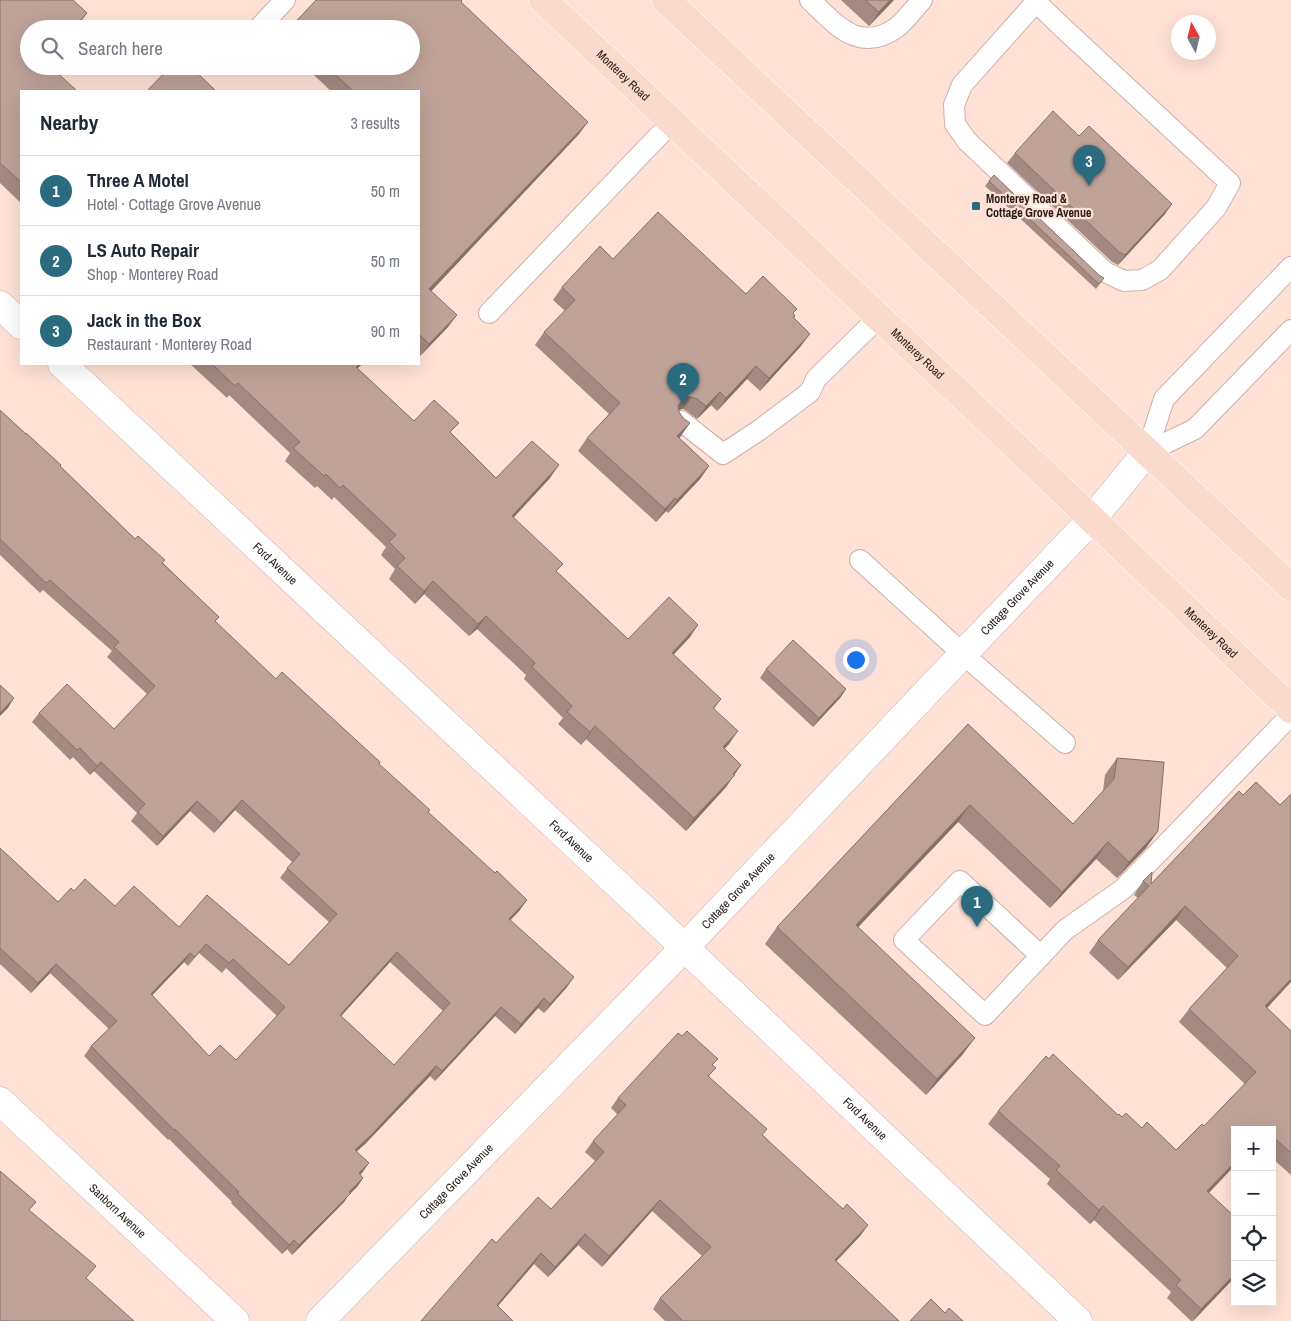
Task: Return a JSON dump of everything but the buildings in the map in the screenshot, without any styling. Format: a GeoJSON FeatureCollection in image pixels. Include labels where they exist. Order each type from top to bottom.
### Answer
{"type":"FeatureCollection","features":[{"type":"Feature","properties":{"kind":"main road","name":"Monterey Road"},"geometry":{"type":"LineString","coordinates":[[543,0],[1291,709]]}},
{"type":"Feature","properties":{"kind":"main road"},"geometry":{"type":"LineString","coordinates":[[666,0],[1291,586]]}},
{"type":"Feature","properties":{"kind":"street"},"geometry":{"type":"LineString","coordinates":[[0,306],[20,324]]}},
{"type":"Feature","properties":{"kind":"street","name":"Ford Avenue"},"geometry":{"type":"LineString","coordinates":[[63,365],[1078,1321]]}},
{"type":"Feature","properties":{"kind":"street","name":"Cottage Grove Avenue"},"geometry":{"type":"LineString","coordinates":[[320,1321],[684,948],[1092,519],[1147,452]]}},
{"type":"Feature","properties":{"kind":"street","name":"Sanborn Avenue"},"geometry":{"type":"LineString","coordinates":[[0,1101],[235,1321]]}},
{"type":"Feature","properties":{"kind":"lane"},"geometry":{"type":"LineString","coordinates":[[266,20],[285,0]]}},
{"type":"Feature","properties":{"kind":"lane"},"geometry":{"type":"LineString","coordinates":[[810,0],[838,28],[857,38],[877,37],[896,28],[922,0]]}},
{"type":"Feature","properties":{"kind":"lane"},"geometry":{"type":"LineString","coordinates":[[1035,1],[1230,183],[1216,208],[1160,270],[1142,280],[1124,281],[1105,272],[966,142],[955,124],[954,105],[962,85],[1035,1]]}},
{"type":"Feature","properties":{"kind":"lane"},"geometry":{"type":"LineString","coordinates":[[489,313],[672,122]]}},
{"type":"Feature","properties":{"kind":"lane"},"geometry":{"type":"LineString","coordinates":[[1147,452],[1164,400],[1291,267]]}},
{"type":"Feature","properties":{"kind":"lane"},"geometry":{"type":"LineString","coordinates":[[681,421],[723,454],[758,431],[810,392],[816,379],[879,317]]}},
{"type":"Feature","properties":{"kind":"lane"},"geometry":{"type":"LineString","coordinates":[[1147,452],[1196,429],[1291,330]]}},
{"type":"Feature","properties":{"kind":"lane"},"geometry":{"type":"LineString","coordinates":[[860,560],[963,654],[1065,743]]}},
{"type":"Feature","properties":{"kind":"lane"},"geometry":{"type":"LineString","coordinates":[[1041,956],[960,881],[904,940],[985,1015],[1041,956],[1065,930],[1123,889],[1291,715]]}},
{"type":"Feature","properties":{"kind":"place","name":"Jack in the Box"},"geometry":{"type":"Point","coordinates":[1089,186]}},
{"type":"Feature","properties":{"kind":"place","name":"Monterey Road & Cottage Grove Avenue"},"geometry":{"type":"Point","coordinates":[976,206]}},
{"type":"Feature","properties":{"kind":"place","name":"LS Auto Repair"},"geometry":{"type":"Point","coordinates":[683,404]}},
{"type":"Feature","properties":{"kind":"place","name":"Three A Motel"},"geometry":{"type":"Point","coordinates":[977,927]}}]}
